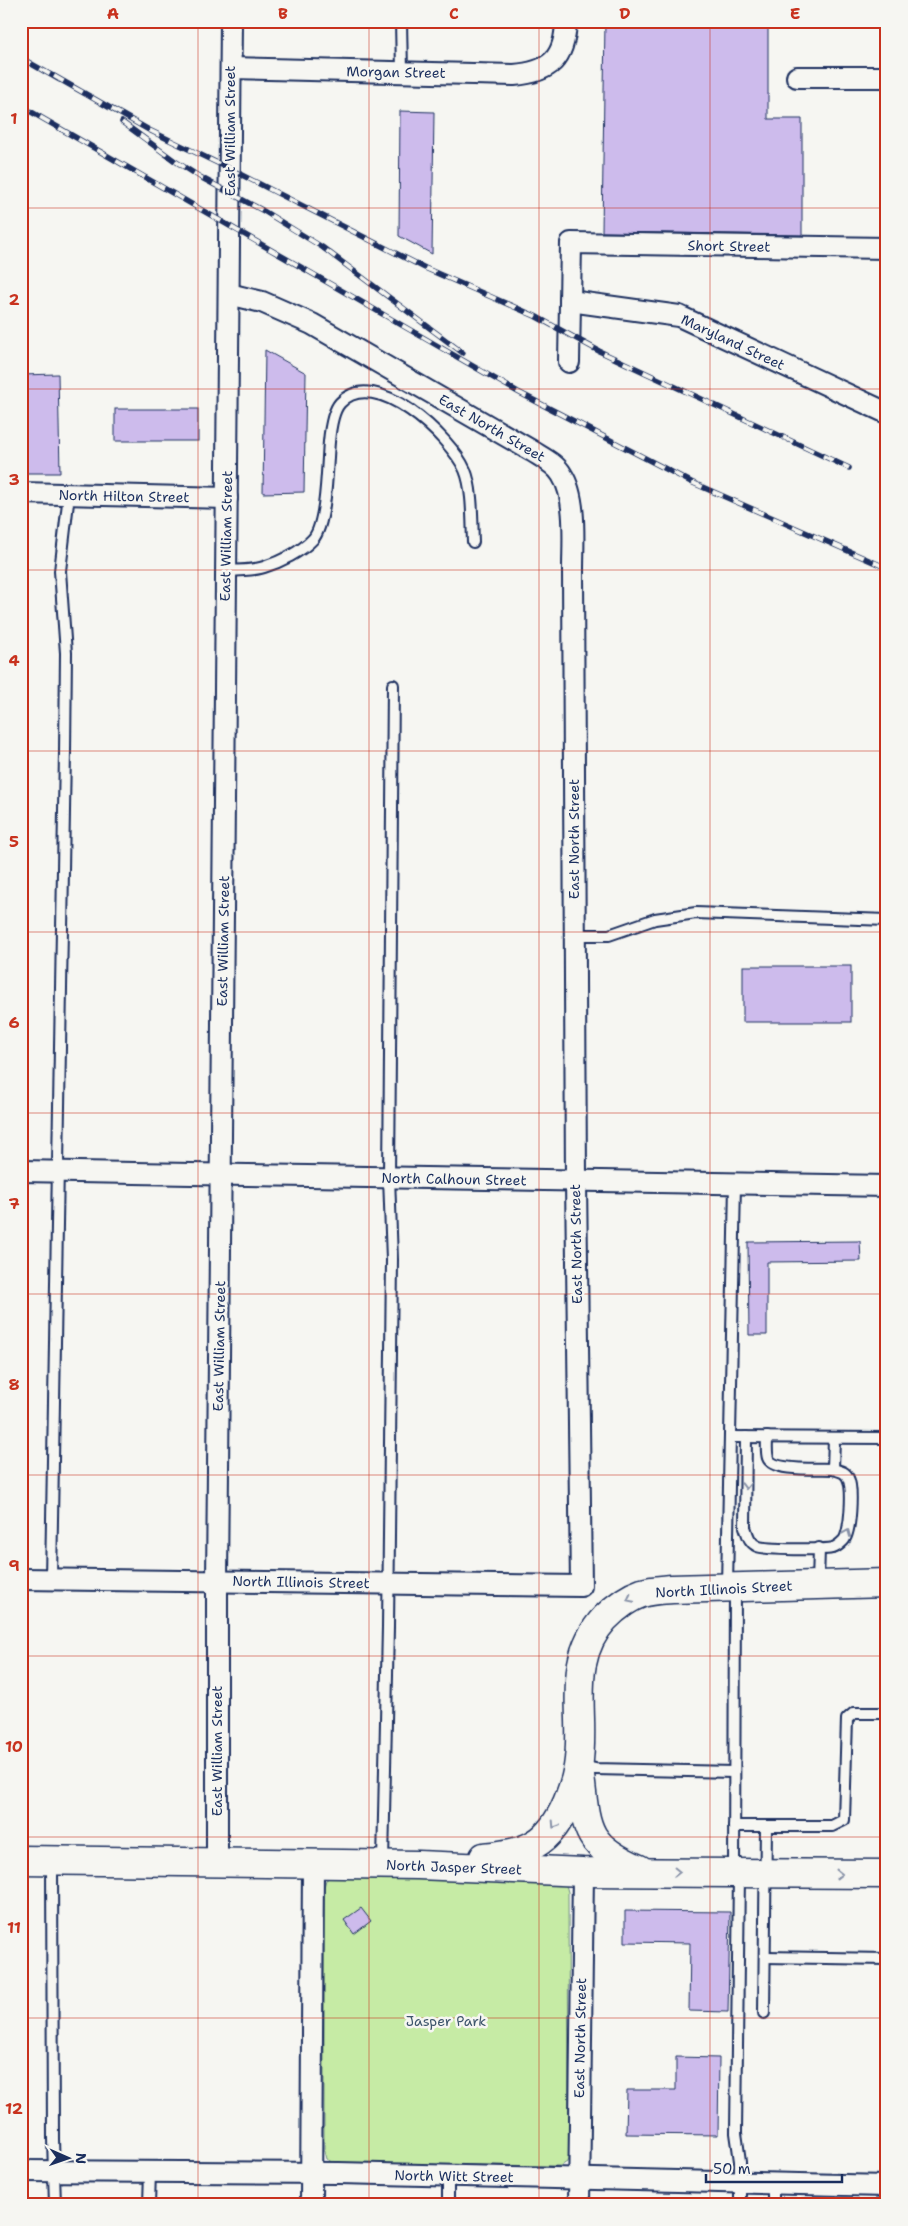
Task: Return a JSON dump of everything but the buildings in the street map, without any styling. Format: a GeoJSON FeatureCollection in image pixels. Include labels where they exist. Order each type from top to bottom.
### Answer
{"type":"FeatureCollection","features":[{"type":"Feature","properties":{"kind":"street","name":"East William Street"},"geometry":{"type":"LineString","coordinates":[[218,1861],[217,1581],[231,21]]}},
{"type":"Feature","properties":{"kind":"street","name":"Morgan Street"},"geometry":{"type":"LineString","coordinates":[[230,68],[533,74],[546,68],[556,58],[563,42],[566,21]]}},
{"type":"Feature","properties":{"kind":"street"},"geometry":{"type":"LineString","coordinates":[[797,77],[887,77]]}},
{"type":"Feature","properties":{"kind":"street","name":"Short Street"},"geometry":{"type":"LineString","coordinates":[[570,301],[571,244],[887,248]]}},
{"type":"Feature","properties":{"kind":"street","name":"East North Street"},"geometry":{"type":"LineString","coordinates":[[229,294],[262,302],[312,324],[532,451],[552,463],[563,475],[569,495],[572,522],[576,1181],[581,1586]]}},
{"type":"Feature","properties":{"kind":"street"},"geometry":{"type":"LineString","coordinates":[[568,362],[570,301]]}},
{"type":"Feature","properties":{"kind":"street","name":"Maryland Street"},"geometry":{"type":"LineString","coordinates":[[570,301],[679,316],[887,413]]}},
{"type":"Feature","properties":{"kind":"street","name":"North Hilton Street"},"geometry":{"type":"LineString","coordinates":[[21,493],[227,498]]}},
{"type":"Feature","properties":{"kind":"street","name":"North Calhoun Street"},"geometry":{"type":"LineString","coordinates":[[21,1171],[887,1186]]}},
{"type":"Feature","properties":{"kind":"street","name":"North Illinois Street"},"geometry":{"type":"LineString","coordinates":[[21,1579],[581,1586]]}},
{"type":"Feature","properties":{"kind":"street","name":"North Illinois Street"},"geometry":{"type":"LineString","coordinates":[[418,1864],[493,1856],[534,1845],[550,1833],[563,1813],[572,1790],[578,1766],[580,1672],[583,1653],[590,1638],[616,1606],[644,1593],[672,1589],[887,1583]]}},
{"type":"Feature","properties":{"kind":"street"},"geometry":{"type":"LineString","coordinates":[[578,1766],[587,1823],[594,1840],[605,1852],[646,1872]]}},
{"type":"Feature","properties":{"kind":"street","name":"North Jasper Street"},"geometry":{"type":"LineString","coordinates":[[21,1860],[418,1864],[583,1872],[887,1874]]}},
{"type":"Feature","properties":{"kind":"street"},"geometry":{"type":"LineString","coordinates":[[311,2205],[313,1863]]}},
{"type":"Feature","properties":{"kind":"street","name":"East North Street"},"geometry":{"type":"LineString","coordinates":[[579,2205],[583,1872]]}},
{"type":"Feature","properties":{"kind":"street","name":"North Witt Street"},"geometry":{"type":"LineString","coordinates":[[21,2171],[311,2173],[887,2186]]}},
{"type":"Feature","properties":{"kind":"lane"},"geometry":{"type":"LineString","coordinates":[[401,21],[402,72]]}},
{"type":"Feature","properties":{"kind":"lane"},"geometry":{"type":"LineString","coordinates":[[226,571],[263,568],[298,551],[314,538],[326,490],[330,435],[334,416],[340,403],[353,394],[377,393],[400,403],[434,428],[451,447],[465,471],[471,506],[473,542]]}},
{"type":"Feature","properties":{"kind":"lane"},"geometry":{"type":"LineString","coordinates":[[51,1579],[66,653],[60,571],[69,494]]}},
{"type":"Feature","properties":{"kind":"lane"},"geometry":{"type":"LineString","coordinates":[[383,1864],[392,1260],[389,1177],[394,684]]}},
{"type":"Feature","properties":{"kind":"lane"},"geometry":{"type":"LineString","coordinates":[[575,936],[609,936],[656,919],[696,914],[887,920]]}},
{"type":"Feature","properties":{"kind":"lane"},"geometry":{"type":"LineString","coordinates":[[735,1184],[730,1437],[736,1873],[736,2133],[740,2205]]}},
{"type":"Feature","properties":{"kind":"lane"},"geometry":{"type":"LineString","coordinates":[[730,1437],[887,1438]]}},
{"type":"Feature","properties":{"kind":"lane"},"geometry":{"type":"LineString","coordinates":[[746,1437],[746,1527],[750,1541],[758,1546],[769,1549],[833,1548],[848,1535],[850,1524],[849,1479],[844,1472],[833,1469],[779,1467],[771,1463],[767,1457],[768,1438]]}},
{"type":"Feature","properties":{"kind":"lane"},"geometry":{"type":"LineString","coordinates":[[833,1469],[834,1438]]}},
{"type":"Feature","properties":{"kind":"lane"},"geometry":{"type":"LineString","coordinates":[[818,1585],[819,1548]]}},
{"type":"Feature","properties":{"kind":"lane"},"geometry":{"type":"LineString","coordinates":[[734,1826],[832,1826],[844,1820],[847,1718],[854,1713],[887,1713]]}},
{"type":"Feature","properties":{"kind":"lane"},"geometry":{"type":"LineString","coordinates":[[578,1766],[595,1769],[734,1772]]}},
{"type":"Feature","properties":{"kind":"lane"},"geometry":{"type":"LineString","coordinates":[[764,2013],[766,1826]]}},
{"type":"Feature","properties":{"kind":"lane"},"geometry":{"type":"LineString","coordinates":[[52,1860],[53,2171],[55,2205]]}},
{"type":"Feature","properties":{"kind":"lane"},"geometry":{"type":"LineString","coordinates":[[765,1957],[887,1959]]}},
{"type":"Feature","properties":{"kind":"lane"},"geometry":{"type":"LineString","coordinates":[[150,2172],[150,2205]]}},
{"type":"Feature","properties":{"kind":"lane"},"geometry":{"type":"LineString","coordinates":[[448,2176],[448,2205]]}},
{"type":"Feature","properties":{"kind":"lane"},"geometry":{"type":"LineString","coordinates":[[773,2184],[773,2205]]}},
{"type":"Feature","properties":{"kind":"green space","name":"Jasper Park"},"geometry":{"type":"Polygon","coordinates":[[[332,1876],[560,1882],[566,1885],[568,1892],[569,2155],[567,2162],[561,2166],[334,2163],[326,2159],[324,2151],[324,1887],[326,1880],[332,1876]]]}},
{"type":"Feature","properties":{"kind":"railway"},"geometry":{"type":"LineString","coordinates":[[21,58],[60,80]]}},
{"type":"Feature","properties":{"kind":"railway"},"geometry":{"type":"LineString","coordinates":[[54,76],[149,130],[425,268],[535,316],[599,351],[849,468]]}},
{"type":"Feature","properties":{"kind":"railway"},"geometry":{"type":"LineString","coordinates":[[21,106],[518,392],[691,482],[887,568]]}},
{"type":"Feature","properties":{"kind":"railway"},"geometry":{"type":"LineString","coordinates":[[122,122],[200,177],[262,210],[322,247],[463,353]]}}]}
